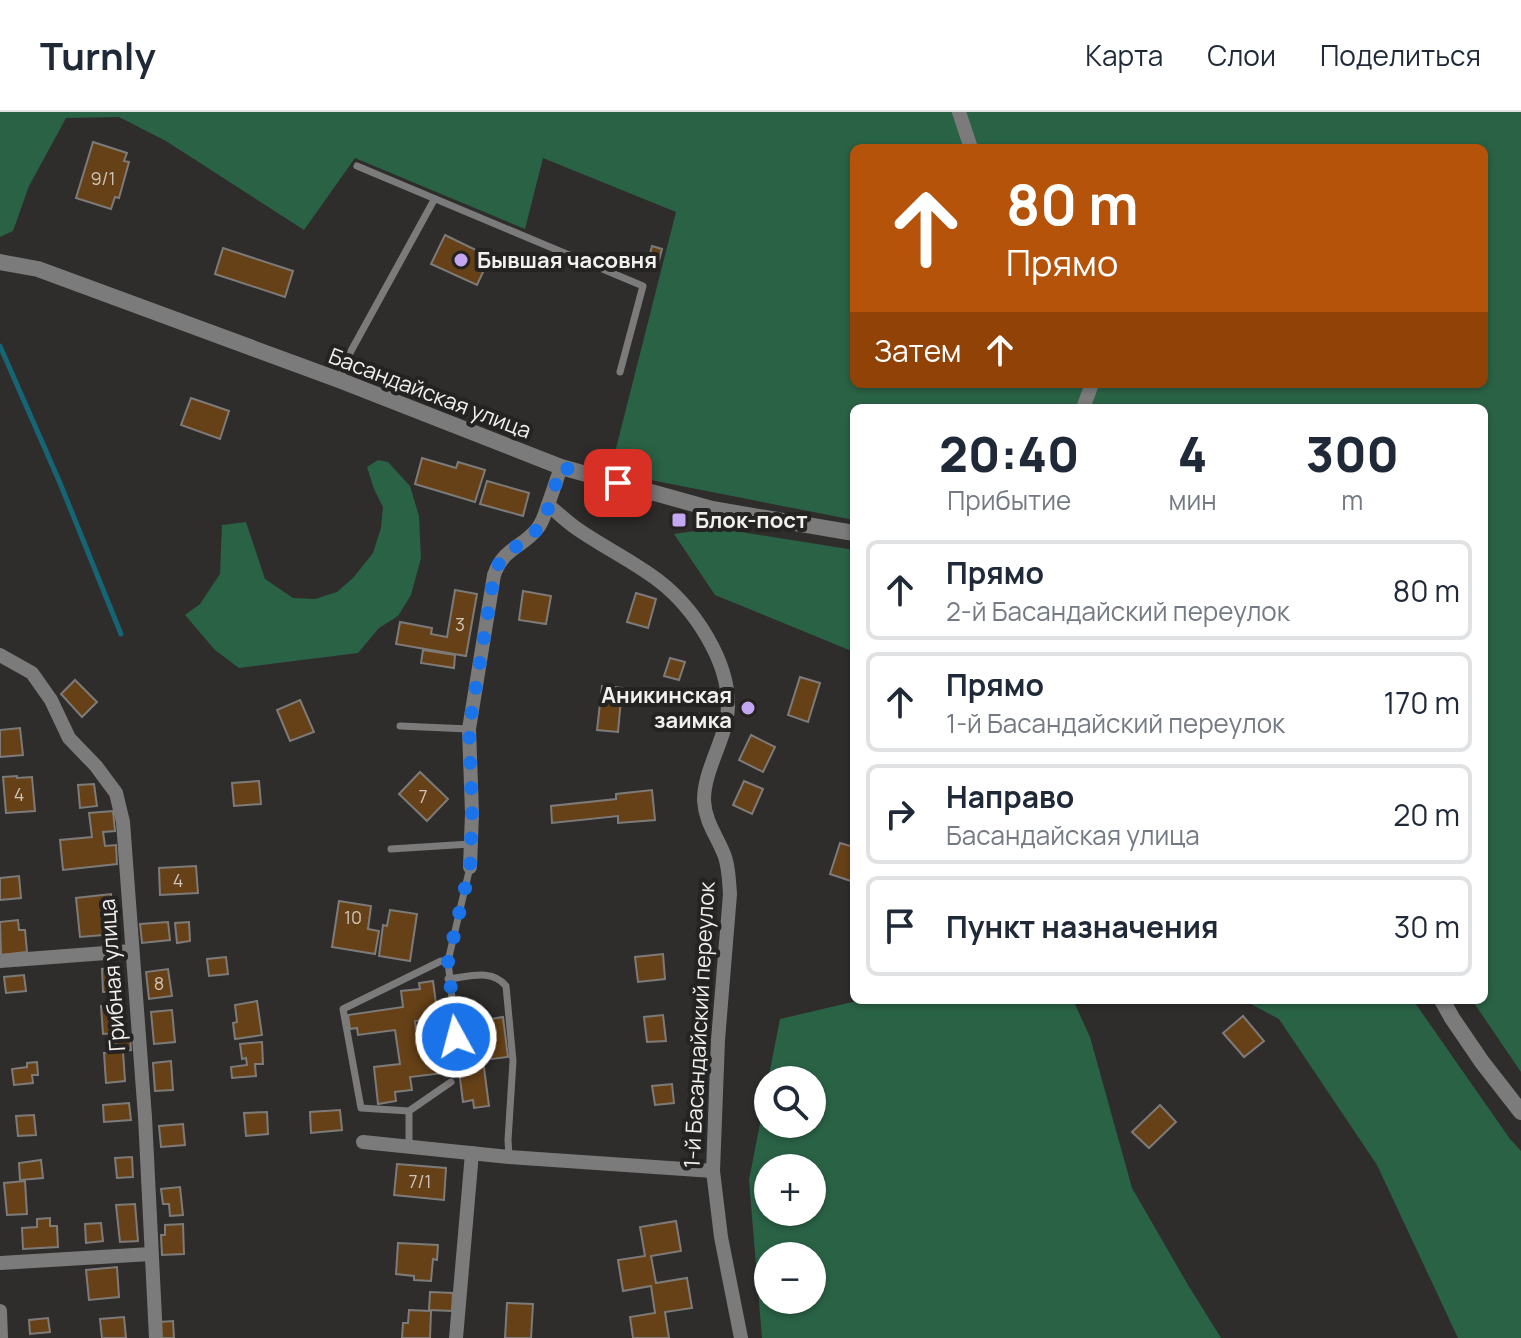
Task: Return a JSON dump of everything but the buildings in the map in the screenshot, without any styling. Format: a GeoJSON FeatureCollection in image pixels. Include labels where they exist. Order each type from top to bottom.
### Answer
{"type":"FeatureCollection","features":[{"type":"Feature","properties":{"kind":"street"},"geometry":{"type":"LineString","coordinates":[[959,112],[970,144]]}},
{"type":"Feature","properties":{"kind":"street","name":"Басандайская улица"},"geometry":{"type":"LineString","coordinates":[[0,262],[38,269],[339,380],[561,467],[712,509],[850,532]]}},
{"type":"Feature","properties":{"kind":"street"},"geometry":{"type":"LineString","coordinates":[[470,867],[469,729],[494,575],[498,563],[537,529],[561,467]]}},
{"type":"Feature","properties":{"kind":"street","name":"1-й Басандайский переулок"},"geometry":{"type":"LineString","coordinates":[[548,505],[575,527],[660,582],[682,604],[705,633],[722,668],[727,689],[726,724],[705,786],[704,804],[707,821],[725,856],[729,872],[713,1171],[721,1237],[741,1338]]}},
{"type":"Feature","properties":{"kind":"street","name":"Грибная улица"},"geometry":{"type":"LineString","coordinates":[[0,655],[32,673],[51,700],[69,738],[116,793],[123,822],[145,1117],[156,1338]]}},
{"type":"Feature","properties":{"kind":"street"},"geometry":{"type":"LineString","coordinates":[[0,961],[132,951]]}},
{"type":"Feature","properties":{"kind":"street"},"geometry":{"type":"LineString","coordinates":[[1444,1004],[1482,1062],[1521,1112]]}},
{"type":"Feature","properties":{"kind":"street"},"geometry":{"type":"LineString","coordinates":[[363,1142],[509,1157],[713,1171]]}},
{"type":"Feature","properties":{"kind":"street"},"geometry":{"type":"LineString","coordinates":[[456,1338],[472,1153]]}},
{"type":"Feature","properties":{"kind":"street"},"geometry":{"type":"LineString","coordinates":[[0,1263],[151,1254]]}},
{"type":"Feature","properties":{"kind":"street"},"geometry":{"type":"LineString","coordinates":[[0,1311],[1,1338]]}},
{"type":"Feature","properties":{"kind":"lane"},"geometry":{"type":"LineString","coordinates":[[357,166],[643,286],[620,372]]}},
{"type":"Feature","properties":{"kind":"lane"},"geometry":{"type":"LineString","coordinates":[[339,380],[351,351],[434,200]]}},
{"type":"Feature","properties":{"kind":"lane"},"geometry":{"type":"LineString","coordinates":[[400,726],[469,729]]}},
{"type":"Feature","properties":{"kind":"lane"},"geometry":{"type":"LineString","coordinates":[[391,849],[472,844]]}},
{"type":"Feature","properties":{"kind":"lane"},"geometry":{"type":"LineString","coordinates":[[456,1037],[448,961],[470,867]]}},
{"type":"Feature","properties":{"kind":"lane"},"geometry":{"type":"LineString","coordinates":[[448,961],[441,961],[343,1009],[361,1108],[409,1111],[451,1082]]}},
{"type":"Feature","properties":{"kind":"lane"},"geometry":{"type":"LineString","coordinates":[[448,979],[489,975],[500,978],[506,986],[513,1061],[509,1157]]}},
{"type":"Feature","properties":{"kind":"lane"},"geometry":{"type":"LineString","coordinates":[[409,1111],[409,1146]]}},
{"type":"Feature","properties":{"kind":"green space"},"geometry":{"type":"Polygon","coordinates":[[[0,112],[1521,112],[1521,1072],[1475,1004],[1488,1004],[1488,404],[850,404],[850,519],[610,472],[676,212],[543,158],[525,229],[355,158],[304,230],[166,141],[119,117],[66,118],[29,186],[13,231],[0,237],[0,112]]]}},
{"type":"Feature","properties":{"kind":"green space"},"geometry":{"type":"Polygon","coordinates":[[[378,460],[388,462],[410,486],[419,516],[421,558],[411,595],[398,616],[379,628],[358,653],[239,668],[215,650],[185,615],[200,604],[220,574],[222,525],[246,522],[265,579],[293,598],[315,599],[337,592],[373,553],[381,528],[383,507],[367,467],[378,460]]]}},
{"type":"Feature","properties":{"kind":"green space"},"geometry":{"type":"Polygon","coordinates":[[[716,528],[850,549],[850,650],[715,595],[674,534],[716,528]]]}},
{"type":"Feature","properties":{"kind":"green space"},"geometry":{"type":"Polygon","coordinates":[[[850,1003],[1075,1004],[1090,1037],[1132,1188],[1221,1338],[762,1338],[760,1314],[826,1314],[826,1242],[754,1242],[749,1180],[754,1154],[754,1226],[826,1226],[826,1154],[754,1154],[757,1138],[826,1138],[826,1066],[771,1066],[780,1019],[850,1003]]]}},
{"type":"Feature","properties":{"kind":"green space"},"geometry":{"type":"Polygon","coordinates":[[[1251,1004],[1416,1004],[1521,1151],[1521,1338],[1458,1338],[1377,1165],[1279,1019],[1251,1004]]]}},
{"type":"Feature","properties":{"kind":"waterway"},"geometry":{"type":"LineString","coordinates":[[0,346],[121,634]]}},
{"type":"Feature","properties":{"kind":"place","name":"Бывшая часовня"},"geometry":{"type":"Point","coordinates":[461,260]}},
{"type":"Feature","properties":{"kind":"place","name":"Блок-пост"},"geometry":{"type":"Point","coordinates":[679,520]}},
{"type":"Feature","properties":{"kind":"place","name":"Аникинская заимка"},"geometry":{"type":"Point","coordinates":[748,708]}},
{"type":"Feature","properties":{"kind":"route"},"geometry":{"type":"LineString","coordinates":[[456,1037],[448,961],[470,867],[469,729],[494,575],[498,563],[542,522],[561,467],[618,483]]}}]}
